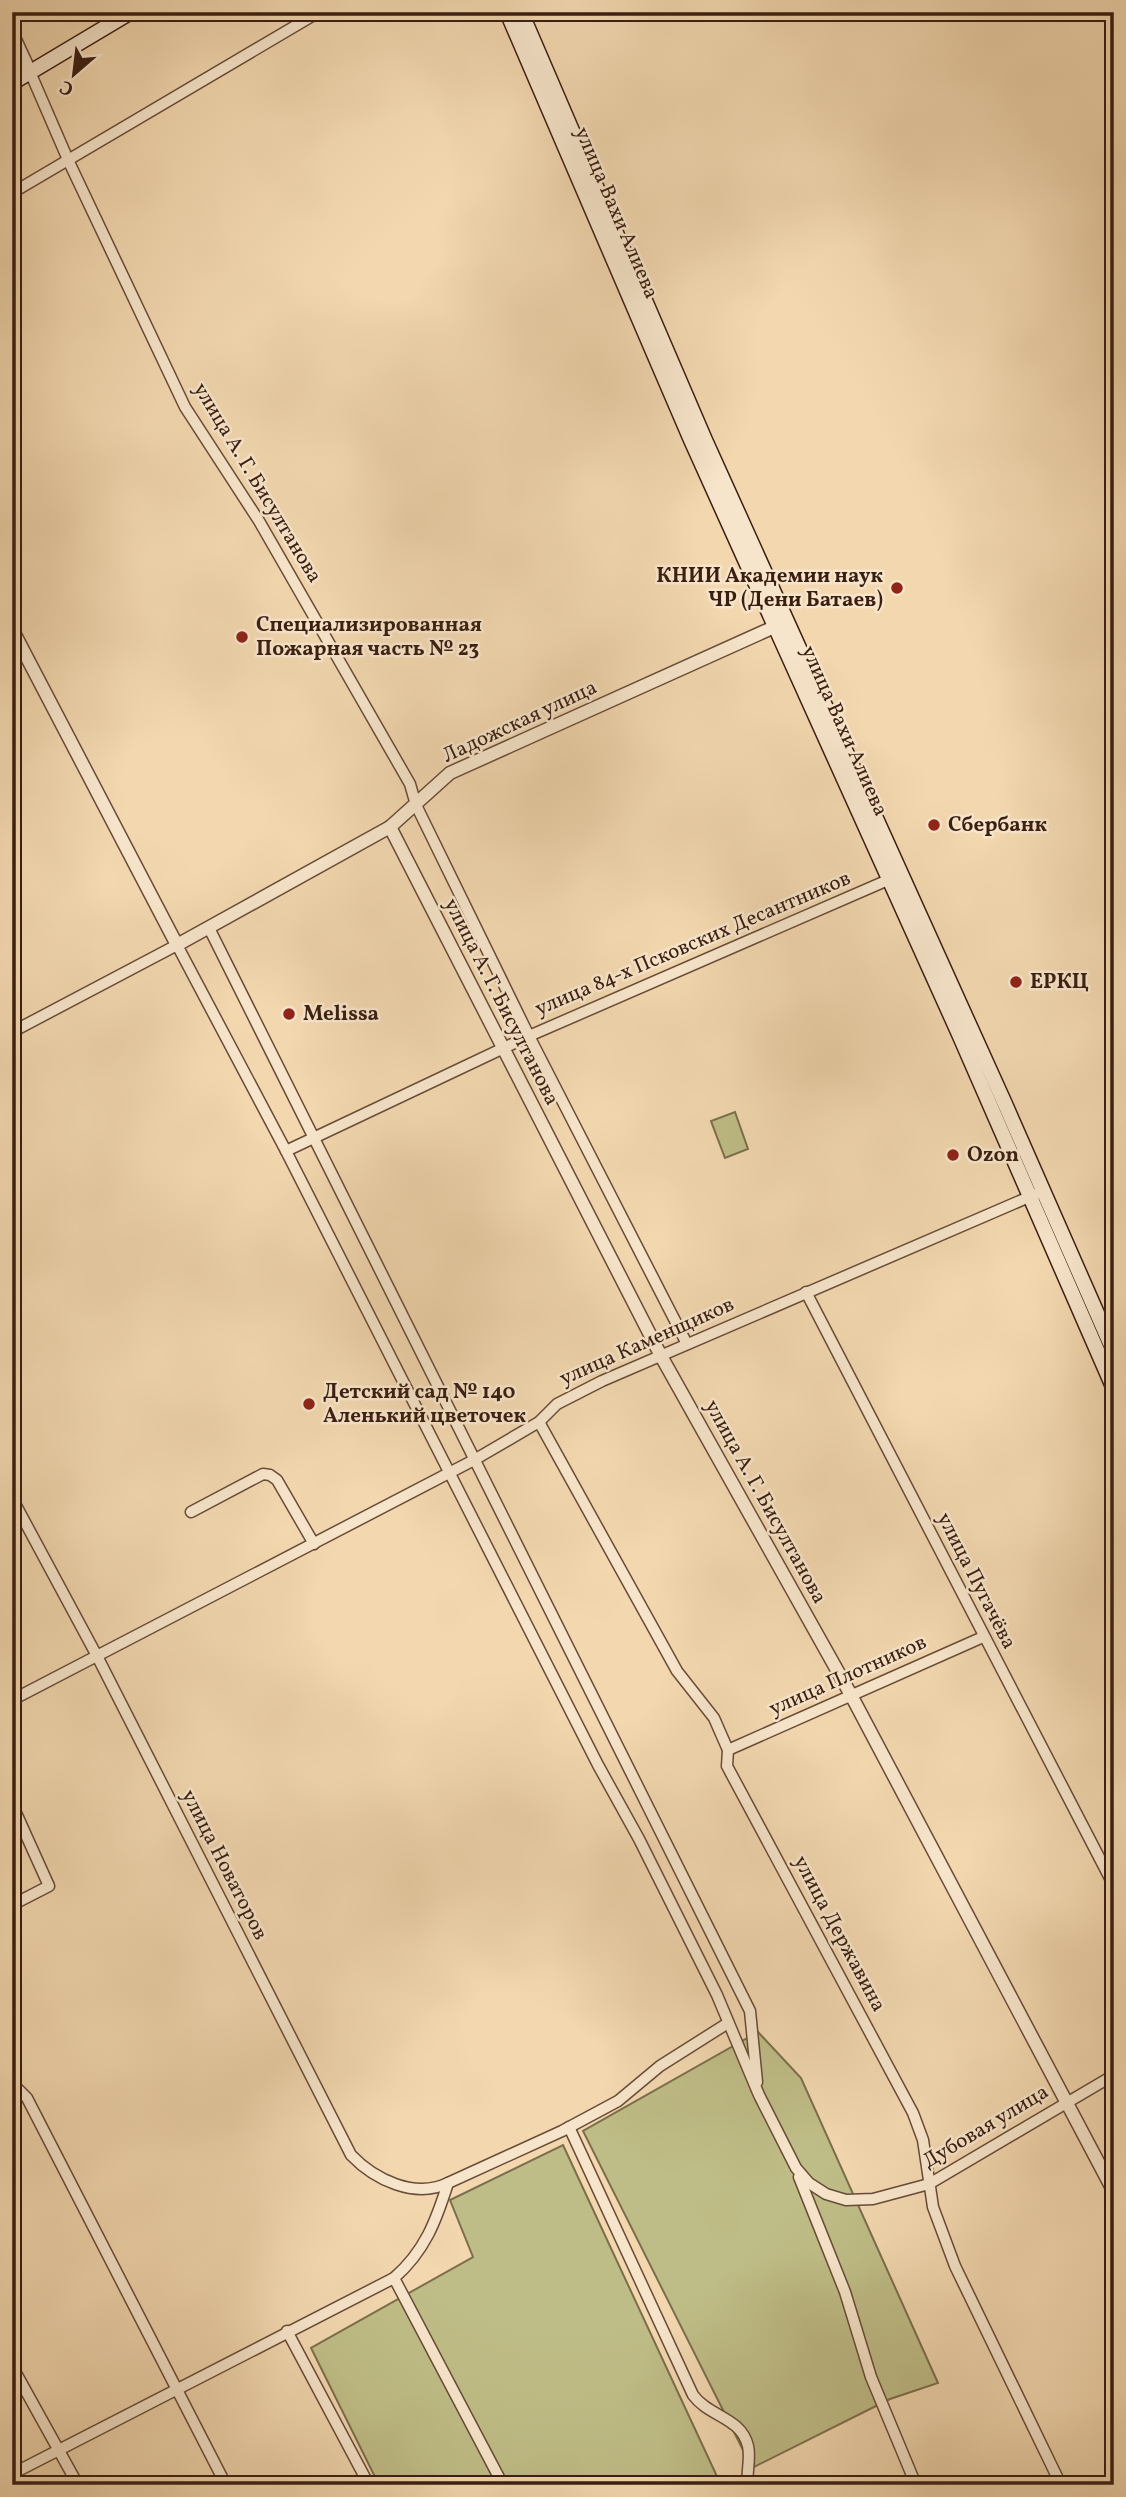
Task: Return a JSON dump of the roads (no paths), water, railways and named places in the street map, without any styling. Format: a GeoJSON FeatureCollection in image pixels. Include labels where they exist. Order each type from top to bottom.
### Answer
{"type":"FeatureCollection","features":[{"type":"Feature","properties":{"kind":"main road"},"geometry":{"type":"LineString","coordinates":[[12,83],[131,12]]}},
{"type":"Feature","properties":{"kind":"main road","name":"улица Вахи Алиева"},"geometry":{"type":"LineString","coordinates":[[507,12],[1037,1193],[1114,1389]]}},
{"type":"Feature","properties":{"kind":"main road","name":"улица Вахи Алиева"},"geometry":{"type":"LineString","coordinates":[[521,12],[888,880],[1114,1352]]}},
{"type":"Feature","properties":{"kind":"street"},"geometry":{"type":"LineString","coordinates":[[12,193],[69,162],[319,12]]}},
{"type":"Feature","properties":{"kind":"street"},"geometry":{"type":"LineString","coordinates":[[12,33],[30,72]]}},
{"type":"Feature","properties":{"kind":"street","name":"улица А. Г. Бисултанова"},"geometry":{"type":"LineString","coordinates":[[30,72],[69,162],[185,407],[259,521],[405,774],[416,805],[529,1036],[687,1344]]}},
{"type":"Feature","properties":{"kind":"street","name":"Ладожская улица"},"geometry":{"type":"LineString","coordinates":[[177,945],[390,827],[450,773],[781,624]]}},
{"type":"Feature","properties":{"kind":"street"},"geometry":{"type":"LineString","coordinates":[[12,629],[285,1151],[598,1765],[639,1839],[729,2023],[759,2095],[796,2168],[845,2292],[871,2377],[916,2485]]}},
{"type":"Feature","properties":{"kind":"street","name":"улица А. Г. Бисултанова"},"geometry":{"type":"LineString","coordinates":[[390,827],[661,1356],[851,1695],[1114,2192]]}},
{"type":"Feature","properties":{"kind":"street","name":"улица 84-х Псковских Десантников"},"geometry":{"type":"LineString","coordinates":[[285,1151],[529,1036],[888,880]]}},
{"type":"Feature","properties":{"kind":"street"},"geometry":{"type":"LineString","coordinates":[[209,928],[750,2011],[759,2095]]}},
{"type":"Feature","properties":{"kind":"street"},"geometry":{"type":"LineString","coordinates":[[12,1032],[177,945]]}},
{"type":"Feature","properties":{"kind":"street","name":"улица Каменщиков"},"geometry":{"type":"LineString","coordinates":[[12,1700],[474,1460],[539,1422],[557,1404],[687,1344],[1037,1193]]}},
{"type":"Feature","properties":{"kind":"street","name":"улица Пугачёва"},"geometry":{"type":"LineString","coordinates":[[806,1292],[1114,1886]]}},
{"type":"Feature","properties":{"kind":"street","name":"улица Державина"},"geometry":{"type":"LineString","coordinates":[[539,1422],[677,1671],[708,1708],[728,1750],[727,1766],[913,2113],[923,2140],[933,2207],[955,2266],[1061,2485]]}},
{"type":"Feature","properties":{"kind":"street"},"geometry":{"type":"LineString","coordinates":[[191,1512],[263,1474],[270,1475],[277,1480],[314,1544]]}},
{"type":"Feature","properties":{"kind":"street","name":"улица Новаторов"},"geometry":{"type":"LineString","coordinates":[[12,1497],[97,1656],[351,2155],[368,2169],[409,2188],[427,2191],[448,2183],[569,2127],[618,2101],[660,2066],[729,2023]]}},
{"type":"Feature","properties":{"kind":"street","name":"улица Плотников"},"geometry":{"type":"LineString","coordinates":[[728,1750],[984,1637]]}},
{"type":"Feature","properties":{"kind":"street"},"geometry":{"type":"LineString","coordinates":[[12,1804],[50,1886],[12,1905]]}},
{"type":"Feature","properties":{"kind":"street","name":"Дубовая улица"},"geometry":{"type":"LineString","coordinates":[[796,2168],[809,2183],[826,2194],[846,2200],[873,2199],[929,2184],[1114,2075]]}},
{"type":"Feature","properties":{"kind":"street"},"geometry":{"type":"LineString","coordinates":[[12,2083],[27,2098],[226,2485]]}},
{"type":"Feature","properties":{"kind":"street"},"geometry":{"type":"LineString","coordinates":[[569,2127],[694,2395],[708,2410],[741,2429],[749,2448],[748,2485]]}},
{"type":"Feature","properties":{"kind":"street"},"geometry":{"type":"LineString","coordinates":[[12,2474],[394,2278],[411,2263],[429,2239],[448,2183]]}},
{"type":"Feature","properties":{"kind":"street"},"geometry":{"type":"LineString","coordinates":[[394,2278],[502,2485]]}},
{"type":"Feature","properties":{"kind":"street"},"geometry":{"type":"LineString","coordinates":[[287,2331],[369,2485]]}},
{"type":"Feature","properties":{"kind":"street"},"geometry":{"type":"LineString","coordinates":[[12,2366],[78,2485]]}},
{"type":"Feature","properties":{"kind":"place","name":"КНИИ Академии наук ЧР (Дени Батаев)"},"geometry":{"type":"Point","coordinates":[897,588]}},
{"type":"Feature","properties":{"kind":"place","name":"Специализированная Пожарная часть № 23"},"geometry":{"type":"Point","coordinates":[242,637]}},
{"type":"Feature","properties":{"kind":"place","name":"Сбербанк"},"geometry":{"type":"Point","coordinates":[934,825]}},
{"type":"Feature","properties":{"kind":"place","name":"ЕРКЦ"},"geometry":{"type":"Point","coordinates":[1016,982]}},
{"type":"Feature","properties":{"kind":"place","name":"Melissa"},"geometry":{"type":"Point","coordinates":[289,1014]}},
{"type":"Feature","properties":{"kind":"place","name":"Ozon"},"geometry":{"type":"Point","coordinates":[953,1155]}},
{"type":"Feature","properties":{"kind":"place","name":"Детский сад № 140 Аленький цветочек"},"geometry":{"type":"Point","coordinates":[309,1404]}}]}
